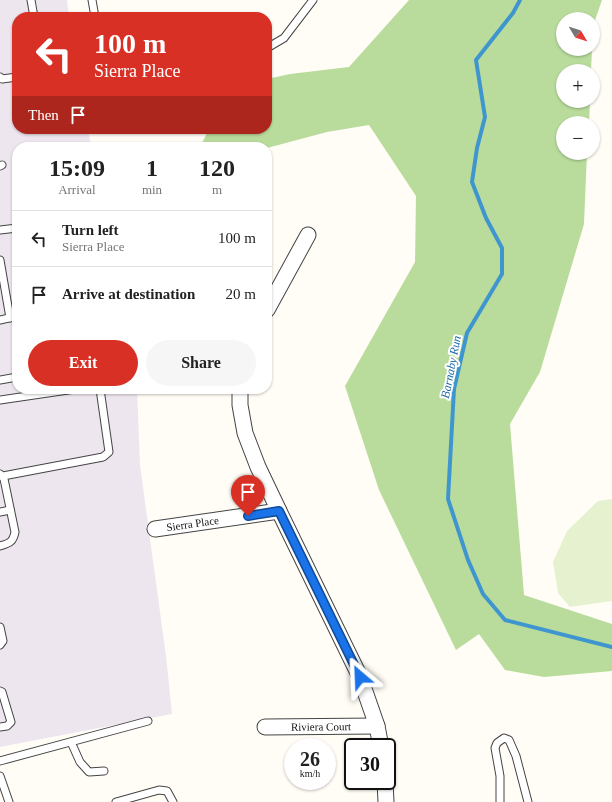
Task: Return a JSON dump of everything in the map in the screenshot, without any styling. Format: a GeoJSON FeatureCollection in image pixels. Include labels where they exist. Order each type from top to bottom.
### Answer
{"type":"FeatureCollection","features":[{"type":"Feature","properties":{"kind":"street"},"geometry":{"type":"LineString","coordinates":[[272,301],[308,235]]}},
{"type":"Feature","properties":{"kind":"street"},"geometry":{"type":"LineString","coordinates":[[240,394],[240,405],[245,433],[258,467],[360,677],[377,726],[379,738]]}},
{"type":"Feature","properties":{"kind":"street","name":"Sierra Place"},"geometry":{"type":"LineString","coordinates":[[155,529],[279,511]]}},
{"type":"Feature","properties":{"kind":"street","name":"Riviera Court"},"geometry":{"type":"LineString","coordinates":[[265,726],[377,726]]}},
{"type":"Feature","properties":{"kind":"street"},"geometry":{"type":"LineString","coordinates":[[385,790],[386,802]]}},
{"type":"Feature","properties":{"kind":"lane"},"geometry":{"type":"LineString","coordinates":[[31,0],[33,12]]}},
{"type":"Feature","properties":{"kind":"lane"},"geometry":{"type":"LineString","coordinates":[[92,0],[94,12]]}},
{"type":"Feature","properties":{"kind":"lane"},"geometry":{"type":"LineString","coordinates":[[272,45],[284,38],[313,0]]}},
{"type":"Feature","properties":{"kind":"lane"},"geometry":{"type":"LineString","coordinates":[[0,77],[2,79],[12,78]]}},
{"type":"Feature","properties":{"kind":"lane"},"geometry":{"type":"LineString","coordinates":[[0,230],[12,229]]}},
{"type":"Feature","properties":{"kind":"lane"},"geometry":{"type":"LineString","coordinates":[[0,260],[12,313]]}},
{"type":"Feature","properties":{"kind":"lane"},"geometry":{"type":"LineString","coordinates":[[0,320],[12,317]]}},
{"type":"Feature","properties":{"kind":"lane"},"geometry":{"type":"LineString","coordinates":[[0,380],[12,378]]}},
{"type":"Feature","properties":{"kind":"lane"},"geometry":{"type":"LineString","coordinates":[[0,400],[41,394]]}},
{"type":"Feature","properties":{"kind":"lane"},"geometry":{"type":"LineString","coordinates":[[0,546],[11,543],[14,539],[15,532],[1,475],[103,457],[109,452],[101,394]]}},
{"type":"Feature","properties":{"kind":"lane"},"geometry":{"type":"LineString","coordinates":[[0,512],[10,510]]}},
{"type":"Feature","properties":{"kind":"lane"},"geometry":{"type":"LineString","coordinates":[[0,627],[2,641],[0,645]]}},
{"type":"Feature","properties":{"kind":"lane"},"geometry":{"type":"LineString","coordinates":[[0,691],[2,692],[11,722],[7,726],[0,728]]}},
{"type":"Feature","properties":{"kind":"lane"},"geometry":{"type":"LineString","coordinates":[[0,761],[148,721]]}},
{"type":"Feature","properties":{"kind":"lane"},"geometry":{"type":"LineString","coordinates":[[500,802],[500,776],[494,748],[497,743],[504,738],[510,740],[516,756],[528,802]]}},
{"type":"Feature","properties":{"kind":"lane"},"geometry":{"type":"LineString","coordinates":[[71,742],[80,762],[89,772],[104,771]]}},
{"type":"Feature","properties":{"kind":"lane"},"geometry":{"type":"LineString","coordinates":[[0,776],[9,802]]}},
{"type":"Feature","properties":{"kind":"lane"},"geometry":{"type":"LineString","coordinates":[[116,802],[159,790],[167,791],[174,802]]}},
{"type":"Feature","properties":{"kind":"shaded area"},"geometry":{"type":"Polygon","coordinates":[[[0,0],[67,0],[68,12],[12,12],[12,134],[89,134],[90,142],[12,142],[12,394],[137,394],[140,465],[166,656],[172,714],[0,747],[0,0]]]}},
{"type":"Feature","properties":{"kind":"green space"},"geometry":{"type":"Polygon","coordinates":[[[409,0],[602,0],[598,12],[556,12],[556,56],[592,56],[591,64],[556,64],[556,108],[590,108],[589,116],[556,116],[556,160],[587,160],[584,224],[540,372],[510,424],[524,595],[612,624],[612,671],[544,677],[505,670],[479,634],[456,650],[379,490],[345,386],[415,262],[416,196],[369,125],[327,132],[272,147],[272,142],[202,142],[206,134],[272,134],[272,78],[290,74],[349,67],[409,0]]]}},
{"type":"Feature","properties":{"kind":"green space"},"geometry":{"type":"Polygon","coordinates":[[[612,499],[612,601],[570,607],[558,593],[553,562],[567,531],[598,501],[612,499]]]}},
{"type":"Feature","properties":{"kind":"waterway","name":"Barnaby Run"},"geometry":{"type":"LineString","coordinates":[[520,0],[513,13],[476,60],[485,117],[477,148],[472,182],[486,218],[502,248],[502,274],[467,333],[454,389],[448,499],[468,560],[483,594],[505,620],[612,647]]}},
{"type":"Feature","properties":{"kind":"route"},"geometry":{"type":"LineString","coordinates":[[248,516],[279,511],[321,594],[360,677]]}}]}
